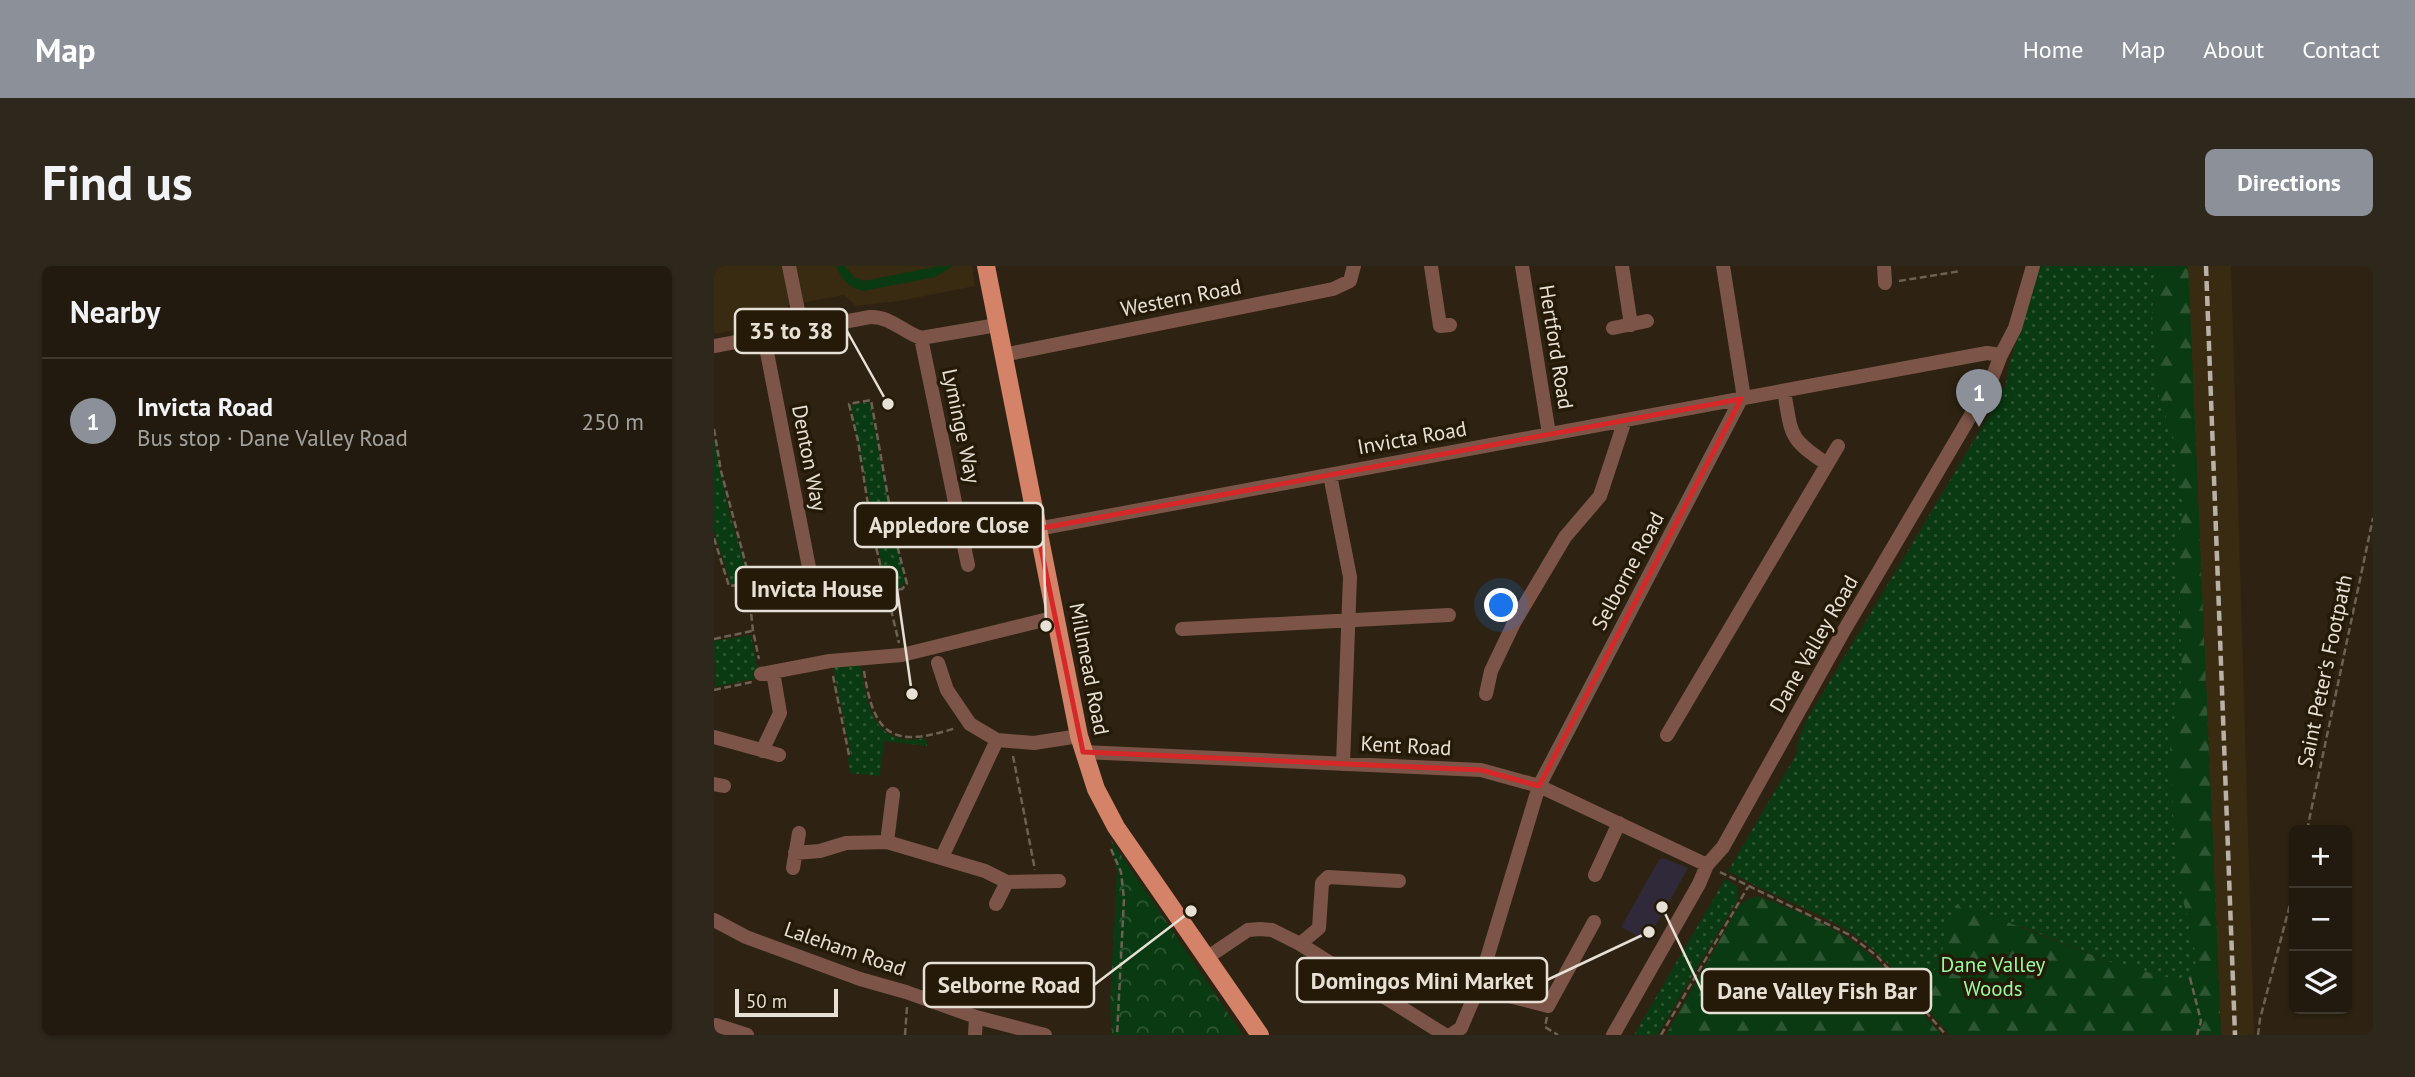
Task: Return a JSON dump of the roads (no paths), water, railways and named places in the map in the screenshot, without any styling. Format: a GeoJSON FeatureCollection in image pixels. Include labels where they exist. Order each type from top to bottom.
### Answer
{"type":"FeatureCollection","features":[{"type":"Feature","properties":{"kind":"main road","name":"Millmead Road"},"geometry":{"type":"LineString","coordinates":[[986,266],[1081,744],[1096,789],[1116,827],[1260,1035]]}},
{"type":"Feature","properties":{"kind":"street"},"geometry":{"type":"LineString","coordinates":[[789,266],[802,330]]}},
{"type":"Feature","properties":{"kind":"street","name":"Western Road"},"geometry":{"type":"LineString","coordinates":[[1003,355],[1333,289],[1350,281],[1354,266]]}},
{"type":"Feature","properties":{"kind":"street"},"geometry":{"type":"LineString","coordinates":[[1431,266],[1440,326],[1450,326]]}},
{"type":"Feature","properties":{"kind":"street","name":"Hertford Road"},"geometry":{"type":"LineString","coordinates":[[1522,266],[1549,435]]}},
{"type":"Feature","properties":{"kind":"street"},"geometry":{"type":"LineString","coordinates":[[1622,266],[1631,325]]}},
{"type":"Feature","properties":{"kind":"street"},"geometry":{"type":"LineString","coordinates":[[1723,266],[1743,399]]}},
{"type":"Feature","properties":{"kind":"street"},"geometry":{"type":"LineString","coordinates":[[1884,266],[1885,283]]}},
{"type":"Feature","properties":{"kind":"street","name":"Dane Valley Road"},"geometry":{"type":"LineString","coordinates":[[1613,1035],[1699,884],[1707,864],[1723,847],[1842,634],[1991,381],[2015,328],[2033,266]]}},
{"type":"Feature","properties":{"kind":"street"},"geometry":{"type":"LineString","coordinates":[[714,346],[879,317],[922,338],[997,325]]}},
{"type":"Feature","properties":{"kind":"street"},"geometry":{"type":"LineString","coordinates":[[1613,328],[1647,321]]}},
{"type":"Feature","properties":{"kind":"street","name":"Denton Way"},"geometry":{"type":"LineString","coordinates":[[764,337],[812,588]]}},
{"type":"Feature","properties":{"kind":"street","name":"Lyminge Way"},"geometry":{"type":"LineString","coordinates":[[922,338],[967,565]]}},
{"type":"Feature","properties":{"kind":"street","name":"Invicta Road"},"geometry":{"type":"LineString","coordinates":[[1037,529],[1987,353],[2001,355]]}},
{"type":"Feature","properties":{"kind":"street"},"geometry":{"type":"LineString","coordinates":[[1784,391],[1793,436],[1802,448],[1827,464]]}},
{"type":"Feature","properties":{"kind":"street","name":"Selborne Road"},"geometry":{"type":"LineString","coordinates":[[1451,1035],[1461,1028],[1478,988],[1539,786],[1743,399]]}},
{"type":"Feature","properties":{"kind":"street"},"geometry":{"type":"LineString","coordinates":[[1486,694],[1491,671],[1514,623],[1565,537],[1600,496],[1625,420]]}},
{"type":"Feature","properties":{"kind":"street"},"geometry":{"type":"LineString","coordinates":[[1667,735],[1838,446]]}},
{"type":"Feature","properties":{"kind":"street"},"geometry":{"type":"LineString","coordinates":[[1330,475],[1350,577],[1343,764]]}},
{"type":"Feature","properties":{"kind":"street"},"geometry":{"type":"LineString","coordinates":[[1182,629],[1449,615]]}},
{"type":"Feature","properties":{"kind":"street"},"geometry":{"type":"LineString","coordinates":[[762,751],[780,713],[766,675],[830,662],[902,655],[1056,617]]}},
{"type":"Feature","properties":{"kind":"street"},"geometry":{"type":"LineString","coordinates":[[938,663],[947,690],[970,724],[1004,741],[943,857]]}},
{"type":"Feature","properties":{"kind":"street"},"geometry":{"type":"LineString","coordinates":[[715,741],[779,755]]}},
{"type":"Feature","properties":{"kind":"street","name":"Kent Road"},"geometry":{"type":"LineString","coordinates":[[1004,741],[1481,771],[1539,786],[1707,864]]}},
{"type":"Feature","properties":{"kind":"street"},"geometry":{"type":"LineString","coordinates":[[887,842],[893,794]]}},
{"type":"Feature","properties":{"kind":"street"},"geometry":{"type":"LineString","coordinates":[[1595,875],[1619,823]]}},
{"type":"Feature","properties":{"kind":"street"},"geometry":{"type":"LineString","coordinates":[[793,868],[799,833]]}},
{"type":"Feature","properties":{"kind":"street"},"geometry":{"type":"LineString","coordinates":[[795,853],[820,851],[846,843],[887,842],[943,857],[985,871],[1007,882],[1059,881]]}},
{"type":"Feature","properties":{"kind":"street"},"geometry":{"type":"LineString","coordinates":[[1300,944],[1319,928],[1322,883],[1328,877],[1399,881]]}},
{"type":"Feature","properties":{"kind":"street"},"geometry":{"type":"LineString","coordinates":[[996,904],[1007,882]]}},
{"type":"Feature","properties":{"kind":"street","name":"Laleham Road"},"geometry":{"type":"LineString","coordinates":[[714,920],[746,937],[860,979],[976,1017],[1045,1035]]}},
{"type":"Feature","properties":{"kind":"street"},"geometry":{"type":"LineString","coordinates":[[1478,988],[1548,1006],[1594,922]]}},
{"type":"Feature","properties":{"kind":"street"},"geometry":{"type":"LineString","coordinates":[[1208,957],[1248,930],[1272,930],[1300,944],[1445,1035]]}},
{"type":"Feature","properties":{"kind":"street"},"geometry":{"type":"LineString","coordinates":[[975,1035],[976,1017]]}},
{"type":"Feature","properties":{"kind":"street"},"geometry":{"type":"LineString","coordinates":[[716,1025],[747,1035]]}},
{"type":"Feature","properties":{"kind":"railway"},"geometry":{"type":"LineString","coordinates":[[2206,266],[2235,1035]]}},
{"type":"Feature","properties":{"kind":"place","name":"35 to 38"},"geometry":{"type":"Point","coordinates":[888,404]}},
{"type":"Feature","properties":{"kind":"place","name":"Invicta Road"},"geometry":{"type":"Point","coordinates":[1979,427]}},
{"type":"Feature","properties":{"kind":"place","name":"Appledore Close"},"geometry":{"type":"Point","coordinates":[1046,626]}},
{"type":"Feature","properties":{"kind":"place","name":"Invicta House"},"geometry":{"type":"Point","coordinates":[912,694]}},
{"type":"Feature","properties":{"kind":"place","name":"Dane Valley Fish Bar"},"geometry":{"type":"Point","coordinates":[1662,907]}},
{"type":"Feature","properties":{"kind":"place","name":"Selborne Road"},"geometry":{"type":"Point","coordinates":[1191,911]}},
{"type":"Feature","properties":{"kind":"place","name":"Domingos Mini Market"},"geometry":{"type":"Point","coordinates":[1649,932]}},
{"type":"Feature","properties":{"kind":"park label","name":"Dane Valley Woods"},"geometry":{"type":"Point","coordinates":[1993,977]}}]}
